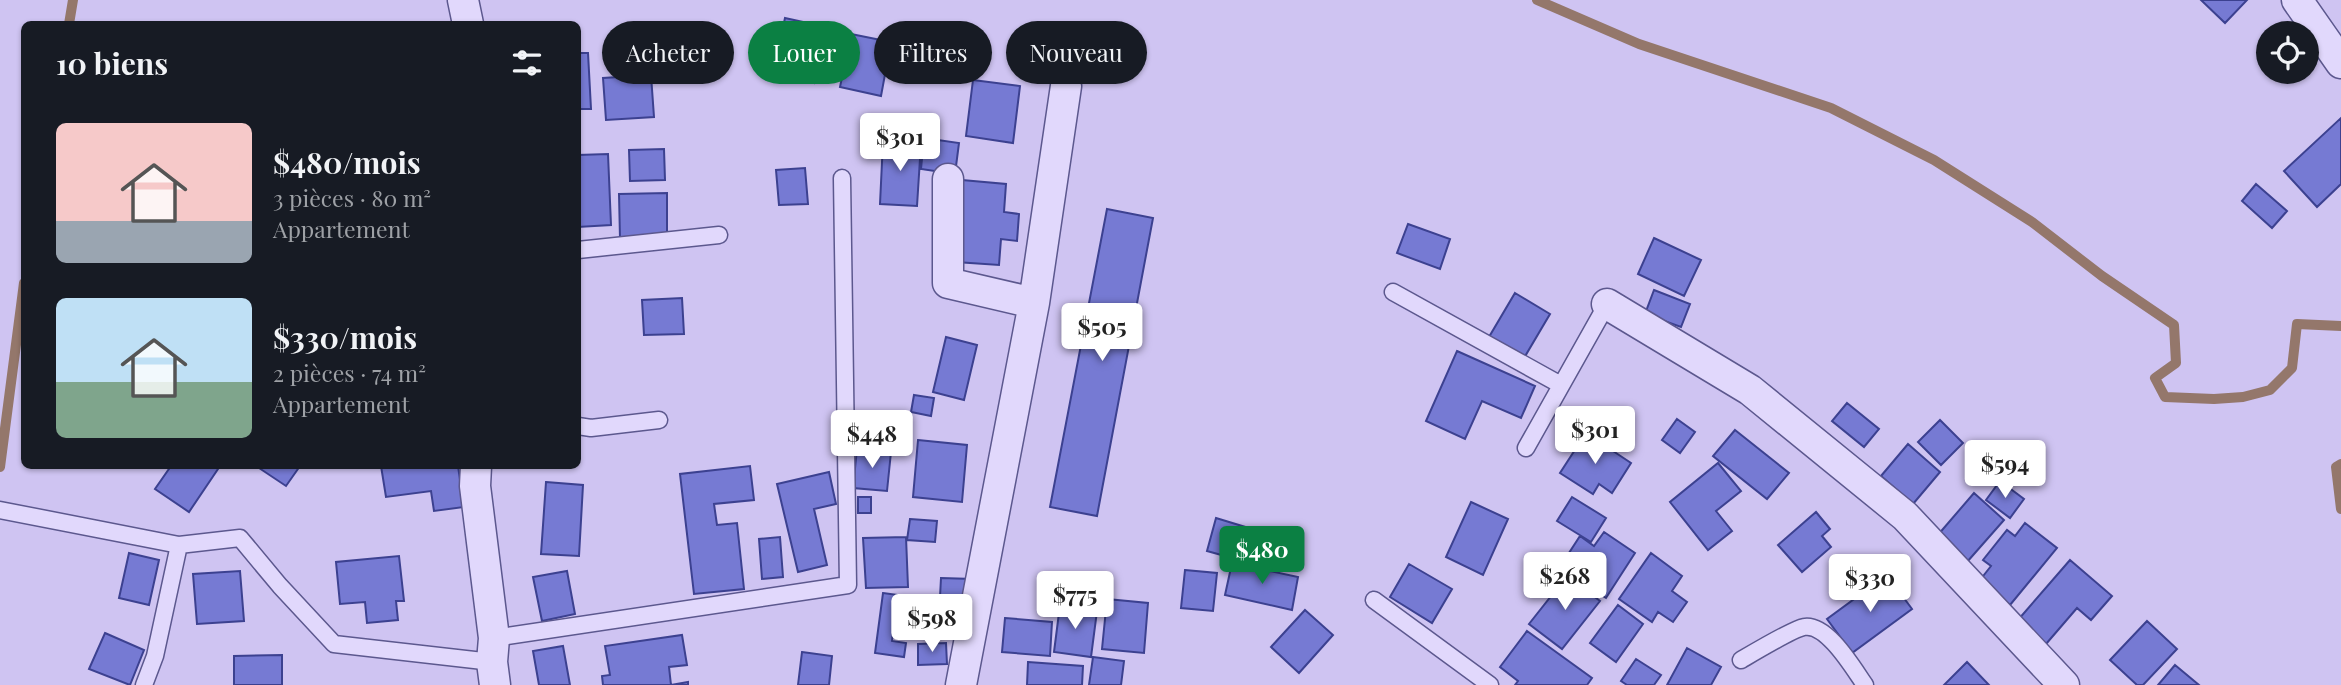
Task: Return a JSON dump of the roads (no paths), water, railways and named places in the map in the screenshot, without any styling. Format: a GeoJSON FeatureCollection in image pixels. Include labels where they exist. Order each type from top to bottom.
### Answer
{"type":"FeatureCollection","features":[{"type":"Feature","properties":{"kind":"street"},"geometry":{"type":"LineString","coordinates":[[463,0],[467,21]]}},
{"type":"Feature","properties":{"kind":"street"},"geometry":{"type":"LineString","coordinates":[[2297,0],[2341,63]]}},
{"type":"Feature","properties":{"kind":"street"},"geometry":{"type":"LineString","coordinates":[[961,685],[1034,303],[1066,86]]}},
{"type":"Feature","properties":{"kind":"street"},"geometry":{"type":"LineString","coordinates":[[948,179],[948,283],[1034,303]]}},
{"type":"Feature","properties":{"kind":"street"},"geometry":{"type":"LineString","coordinates":[[1607,304],[1750,390],[1905,516],[2064,685]]}},
{"type":"Feature","properties":{"kind":"street"},"geometry":{"type":"LineString","coordinates":[[476,469],[475,486],[494,662]]}},
{"type":"Feature","properties":{"kind":"lane"},"geometry":{"type":"LineString","coordinates":[[0,510],[179,545],[240,538],[334,644],[494,662],[848,585],[842,178]]}},
{"type":"Feature","properties":{"kind":"lane"},"geometry":{"type":"LineString","coordinates":[[581,250],[719,235]]}},
{"type":"Feature","properties":{"kind":"lane"},"geometry":{"type":"LineString","coordinates":[[1394,292],[1561,385]]}},
{"type":"Feature","properties":{"kind":"lane"},"geometry":{"type":"LineString","coordinates":[[1526,447],[1607,304]]}},
{"type":"Feature","properties":{"kind":"lane"},"geometry":{"type":"LineString","coordinates":[[581,426],[591,428],[659,420]]}},
{"type":"Feature","properties":{"kind":"lane"},"geometry":{"type":"LineString","coordinates":[[144,685],[155,656],[179,545]]}},
{"type":"Feature","properties":{"kind":"lane"},"geometry":{"type":"LineString","coordinates":[[1374,600],[1490,685]]}},
{"type":"Feature","properties":{"kind":"lane"},"geometry":{"type":"LineString","coordinates":[[1741,660],[1803,627],[1819,629],[1844,654],[1864,685]]}},
{"type":"Feature","properties":{"kind":"waterway"},"geometry":{"type":"LineString","coordinates":[[70,21],[73,0]]}},
{"type":"Feature","properties":{"kind":"waterway"},"geometry":{"type":"LineString","coordinates":[[1537,0],[1639,44],[1831,108],[1934,160],[2032,222],[2102,276],[2174,325],[2176,363],[2155,378],[2165,397],[2214,399],[2243,397],[2270,390],[2292,368],[2297,324],[2341,326]]}},
{"type":"Feature","properties":{"kind":"waterway"},"geometry":{"type":"LineString","coordinates":[[0,467],[21,306]]}},
{"type":"Feature","properties":{"kind":"waterway"},"geometry":{"type":"LineString","coordinates":[[2341,464],[2336,467],[2341,509]]}}]}
